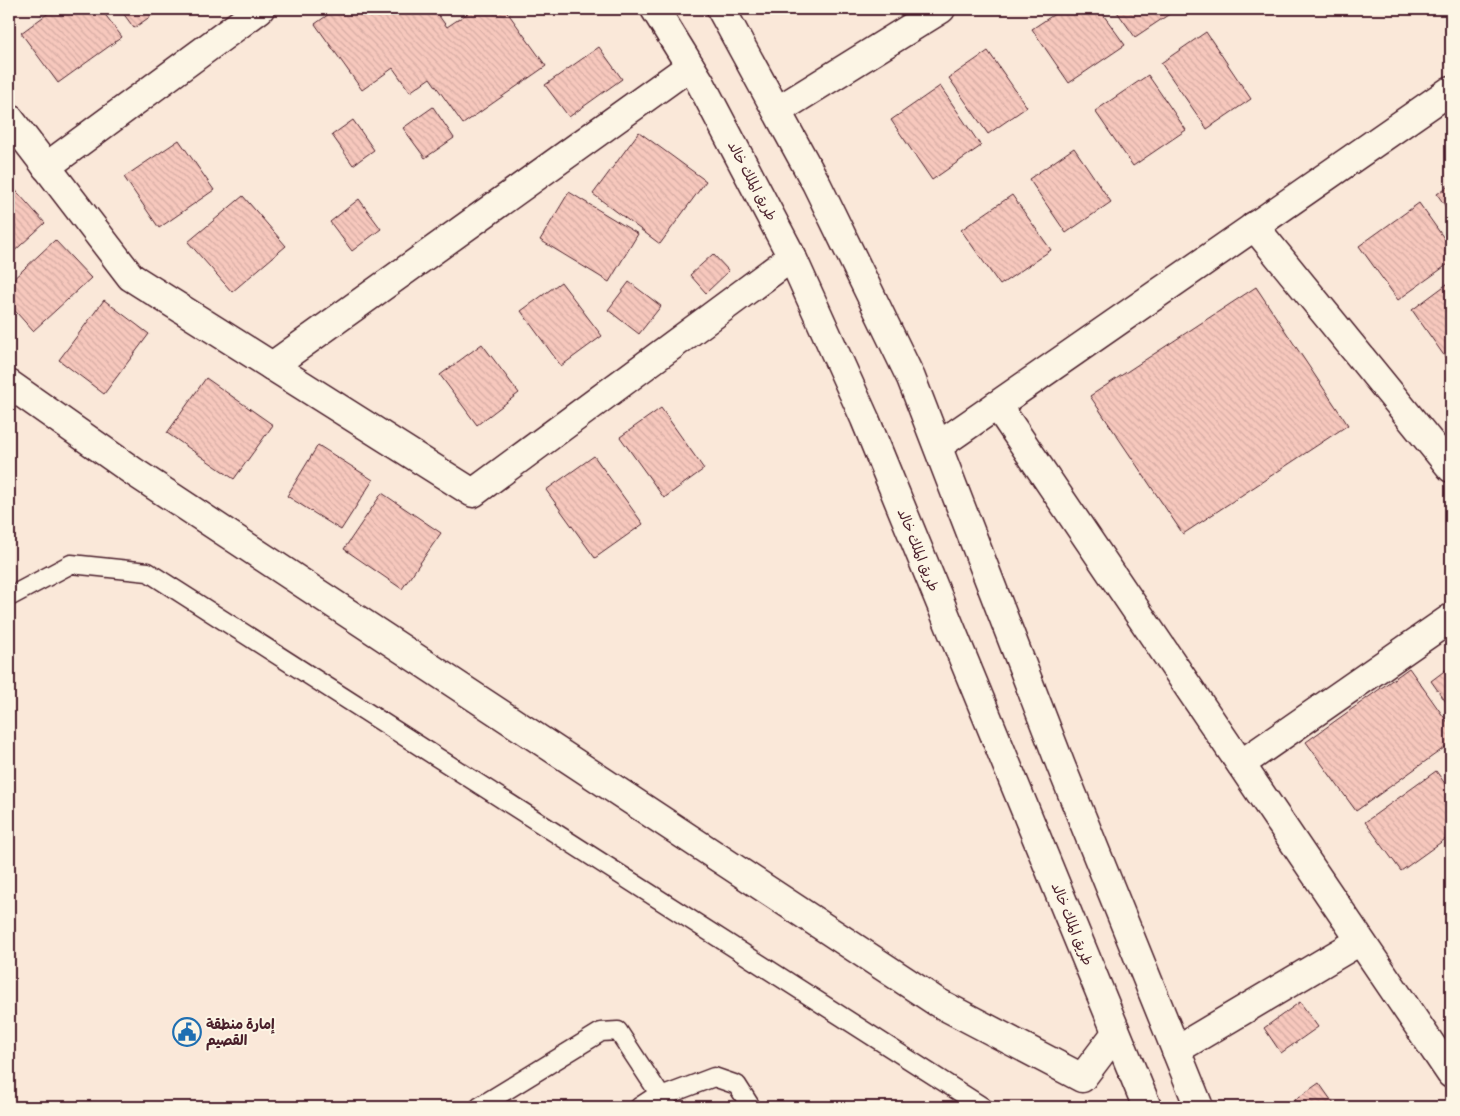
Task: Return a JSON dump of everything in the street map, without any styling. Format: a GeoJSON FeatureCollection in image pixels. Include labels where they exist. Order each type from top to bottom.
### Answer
{"type":"FeatureCollection","features":[{"type":"Feature","properties":{"kind":"street"},"geometry":{"type":"LineString","coordinates":[[46,167],[260,9]]}},
{"type":"Feature","properties":{"kind":"street","name":"طريق الملك خالد"},"geometry":{"type":"LineString","coordinates":[[655,9],[690,66],[792,257],[865,420],[1146,1107]]}},
{"type":"Feature","properties":{"kind":"street"},"geometry":{"type":"LineString","coordinates":[[721,9],[816,183],[911,378],[1061,766],[1199,1107]]}},
{"type":"Feature","properties":{"kind":"street"},"geometry":{"type":"LineString","coordinates":[[777,111],[942,9]]}},
{"type":"Feature","properties":{"kind":"street"},"geometry":{"type":"LineString","coordinates":[[272,366],[690,66]]}},
{"type":"Feature","properties":{"kind":"street"},"geometry":{"type":"LineString","coordinates":[[938,446],[1451,90]]}},
{"type":"Feature","properties":{"kind":"street"},"geometry":{"type":"LineString","coordinates":[[9,118],[131,277],[473,493],[792,257]]}},
{"type":"Feature","properties":{"kind":"street"},"geometry":{"type":"LineString","coordinates":[[1254,226],[1451,468]]}},
{"type":"Feature","properties":{"kind":"street"},"geometry":{"type":"LineString","coordinates":[[9,384],[143,477],[937,1002],[1082,1078],[1116,1033]]}},
{"type":"Feature","properties":{"kind":"street"},"geometry":{"type":"LineString","coordinates":[[997,405],[1451,1074]]}},
{"type":"Feature","properties":{"kind":"street"},"geometry":{"type":"LineString","coordinates":[[1241,764],[1451,618]]}},
{"type":"Feature","properties":{"kind":"street"},"geometry":{"type":"LineString","coordinates":[[1176,1050],[1360,940]]}},
{"type":"Feature","properties":{"kind":"lane"},"geometry":{"type":"LineString","coordinates":[[9,597],[71,564],[148,572],[982,1107]]}},
{"type":"Feature","properties":{"kind":"lane"},"geometry":{"type":"LineString","coordinates":[[479,1107],[601,1032],[618,1031],[663,1099]]}},
{"type":"Feature","properties":{"kind":"lane"},"geometry":{"type":"LineString","coordinates":[[639,1107],[714,1077],[737,1085],[751,1107]]}},
{"type":"Feature","properties":{"kind":"building"},"geometry":{"type":"Polygon","coordinates":[[[54,9],[101,9],[122,37],[58,83],[21,33],[54,9]]]}},
{"type":"Feature","properties":{"kind":"building"},"geometry":{"type":"Polygon","coordinates":[[[120,9],[161,9],[134,28],[120,9]]]}},
{"type":"Feature","properties":{"kind":"building"},"geometry":{"type":"Polygon","coordinates":[[[336,9],[434,9],[447,27],[474,9],[505,9],[546,66],[463,124],[430,78],[410,92],[393,68],[362,90],[315,24],[336,9]]]}},
{"type":"Feature","properties":{"kind":"building"},"geometry":{"type":"Polygon","coordinates":[[[1062,9],[1099,9],[1125,45],[1069,83],[1032,29],[1062,9]]]}},
{"type":"Feature","properties":{"kind":"building"},"geometry":{"type":"Polygon","coordinates":[[[1115,9],[1177,9],[1135,37],[1115,9]]]}},
{"type":"Feature","properties":{"kind":"building"},"geometry":{"type":"Polygon","coordinates":[[[1206,32],[1251,99],[1207,129],[1161,63],[1206,32]]]}},
{"type":"Feature","properties":{"kind":"building"},"geometry":{"type":"Polygon","coordinates":[[[599,47],[622,79],[569,117],[545,85],[599,47]]]}},
{"type":"Feature","properties":{"kind":"building"},"geometry":{"type":"Polygon","coordinates":[[[988,51],[1027,107],[988,134],[949,78],[988,51]]]}},
{"type":"Feature","properties":{"kind":"building"},"geometry":{"type":"Polygon","coordinates":[[[1148,75],[1186,130],[1133,166],[1095,111],[1148,75]]]}},
{"type":"Feature","properties":{"kind":"building"},"geometry":{"type":"Polygon","coordinates":[[[940,86],[981,146],[932,180],[891,120],[940,86]]]}},
{"type":"Feature","properties":{"kind":"building"},"geometry":{"type":"Polygon","coordinates":[[[433,107],[454,138],[425,158],[403,128],[433,107]]]}},
{"type":"Feature","properties":{"kind":"building"},"geometry":{"type":"Polygon","coordinates":[[[353,120],[374,150],[353,165],[332,135],[353,120]]]}},
{"type":"Feature","properties":{"kind":"building"},"geometry":{"type":"Polygon","coordinates":[[[639,132],[706,181],[660,244],[593,194],[639,132]]]}},
{"type":"Feature","properties":{"kind":"building"},"geometry":{"type":"Polygon","coordinates":[[[179,140],[214,190],[159,228],[124,177],[179,140]]]}},
{"type":"Feature","properties":{"kind":"building"},"geometry":{"type":"Polygon","coordinates":[[[1074,148],[1111,202],[1066,233],[1029,179],[1074,148]]]}},
{"type":"Feature","properties":{"kind":"building"},"geometry":{"type":"Polygon","coordinates":[[[9,183],[45,223],[9,256],[9,183]]]}},
{"type":"Feature","properties":{"kind":"building"},"geometry":{"type":"Polygon","coordinates":[[[1451,184],[1451,214],[1437,194],[1451,184]]]}},
{"type":"Feature","properties":{"kind":"building"},"geometry":{"type":"Polygon","coordinates":[[[569,192],[638,234],[609,282],[540,240],[569,192]]]}},
{"type":"Feature","properties":{"kind":"building"},"geometry":{"type":"Polygon","coordinates":[[[1012,195],[1051,250],[1000,285],[961,230],[1012,195]]]}},
{"type":"Feature","properties":{"kind":"building"},"geometry":{"type":"Polygon","coordinates":[[[243,196],[286,246],[232,292],[188,242],[243,196]]]}},
{"type":"Feature","properties":{"kind":"building"},"geometry":{"type":"Polygon","coordinates":[[[359,199],[381,229],[352,251],[330,222],[359,199]]]}},
{"type":"Feature","properties":{"kind":"building"},"geometry":{"type":"Polygon","coordinates":[[[1419,203],[1451,248],[1451,262],[1398,300],[1359,246],[1419,203]]]}},
{"type":"Feature","properties":{"kind":"building"},"geometry":{"type":"Polygon","coordinates":[[[55,240],[91,278],[33,331],[9,304],[9,283],[55,240]]]}},
{"type":"Feature","properties":{"kind":"building"},"geometry":{"type":"Polygon","coordinates":[[[713,254],[729,271],[706,293],[690,275],[713,254]]]}},
{"type":"Feature","properties":{"kind":"building"},"geometry":{"type":"Polygon","coordinates":[[[1451,281],[1451,364],[1450,364],[1412,310],[1451,281]]]}},
{"type":"Feature","properties":{"kind":"building"},"geometry":{"type":"Polygon","coordinates":[[[561,282],[602,336],[561,366],[521,311],[561,282]]]}},
{"type":"Feature","properties":{"kind":"building"},"geometry":{"type":"Polygon","coordinates":[[[629,282],[661,306],[639,334],[608,310],[629,282]]]}},
{"type":"Feature","properties":{"kind":"building"},"geometry":{"type":"Polygon","coordinates":[[[1256,287],[1348,425],[1183,534],[1090,396],[1256,287]]]}},
{"type":"Feature","properties":{"kind":"building"},"geometry":{"type":"Polygon","coordinates":[[[104,300],[149,334],[104,394],[59,360],[104,300]]]}},
{"type":"Feature","properties":{"kind":"building"},"geometry":{"type":"Polygon","coordinates":[[[482,344],[519,393],[477,425],[440,375],[482,344]]]}},
{"type":"Feature","properties":{"kind":"building"},"geometry":{"type":"Polygon","coordinates":[[[206,378],[273,425],[234,479],[167,433],[206,378]]]}},
{"type":"Feature","properties":{"kind":"building"},"geometry":{"type":"Polygon","coordinates":[[[661,408],[704,469],[664,498],[620,437],[661,408]]]}},
{"type":"Feature","properties":{"kind":"building"},"geometry":{"type":"Polygon","coordinates":[[[318,445],[373,480],[341,530],[287,496],[318,445]]]}},
{"type":"Feature","properties":{"kind":"building"},"geometry":{"type":"Polygon","coordinates":[[[594,456],[643,524],[595,558],[546,490],[594,456]]]}},
{"type":"Feature","properties":{"kind":"building"},"geometry":{"type":"Polygon","coordinates":[[[382,493],[441,533],[402,589],[344,549],[382,493]]]}},
{"type":"Feature","properties":{"kind":"building"},"geometry":{"type":"Polygon","coordinates":[[[1451,666],[1451,709],[1431,681],[1451,666]]]}},
{"type":"Feature","properties":{"kind":"building"},"geometry":{"type":"Polygon","coordinates":[[[1409,668],[1451,727],[1451,743],[1356,811],[1306,742],[1409,668]]]}},
{"type":"Feature","properties":{"kind":"building"},"geometry":{"type":"Polygon","coordinates":[[[1436,771],[1451,792],[1451,835],[1401,871],[1365,822],[1436,771]]]}},
{"type":"Feature","properties":{"kind":"building"},"geometry":{"type":"Polygon","coordinates":[[[1300,1002],[1318,1027],[1281,1053],[1264,1028],[1300,1002]]]}},
{"type":"Feature","properties":{"kind":"building"},"geometry":{"type":"Polygon","coordinates":[[[1319,1083],[1336,1107],[1285,1107],[1319,1083]]]}},
{"type":"Feature","properties":{"kind":"place","name":"إمارة منطقة القصيم"},"geometry":{"type":"Point","coordinates":[187,1032]}}]}
